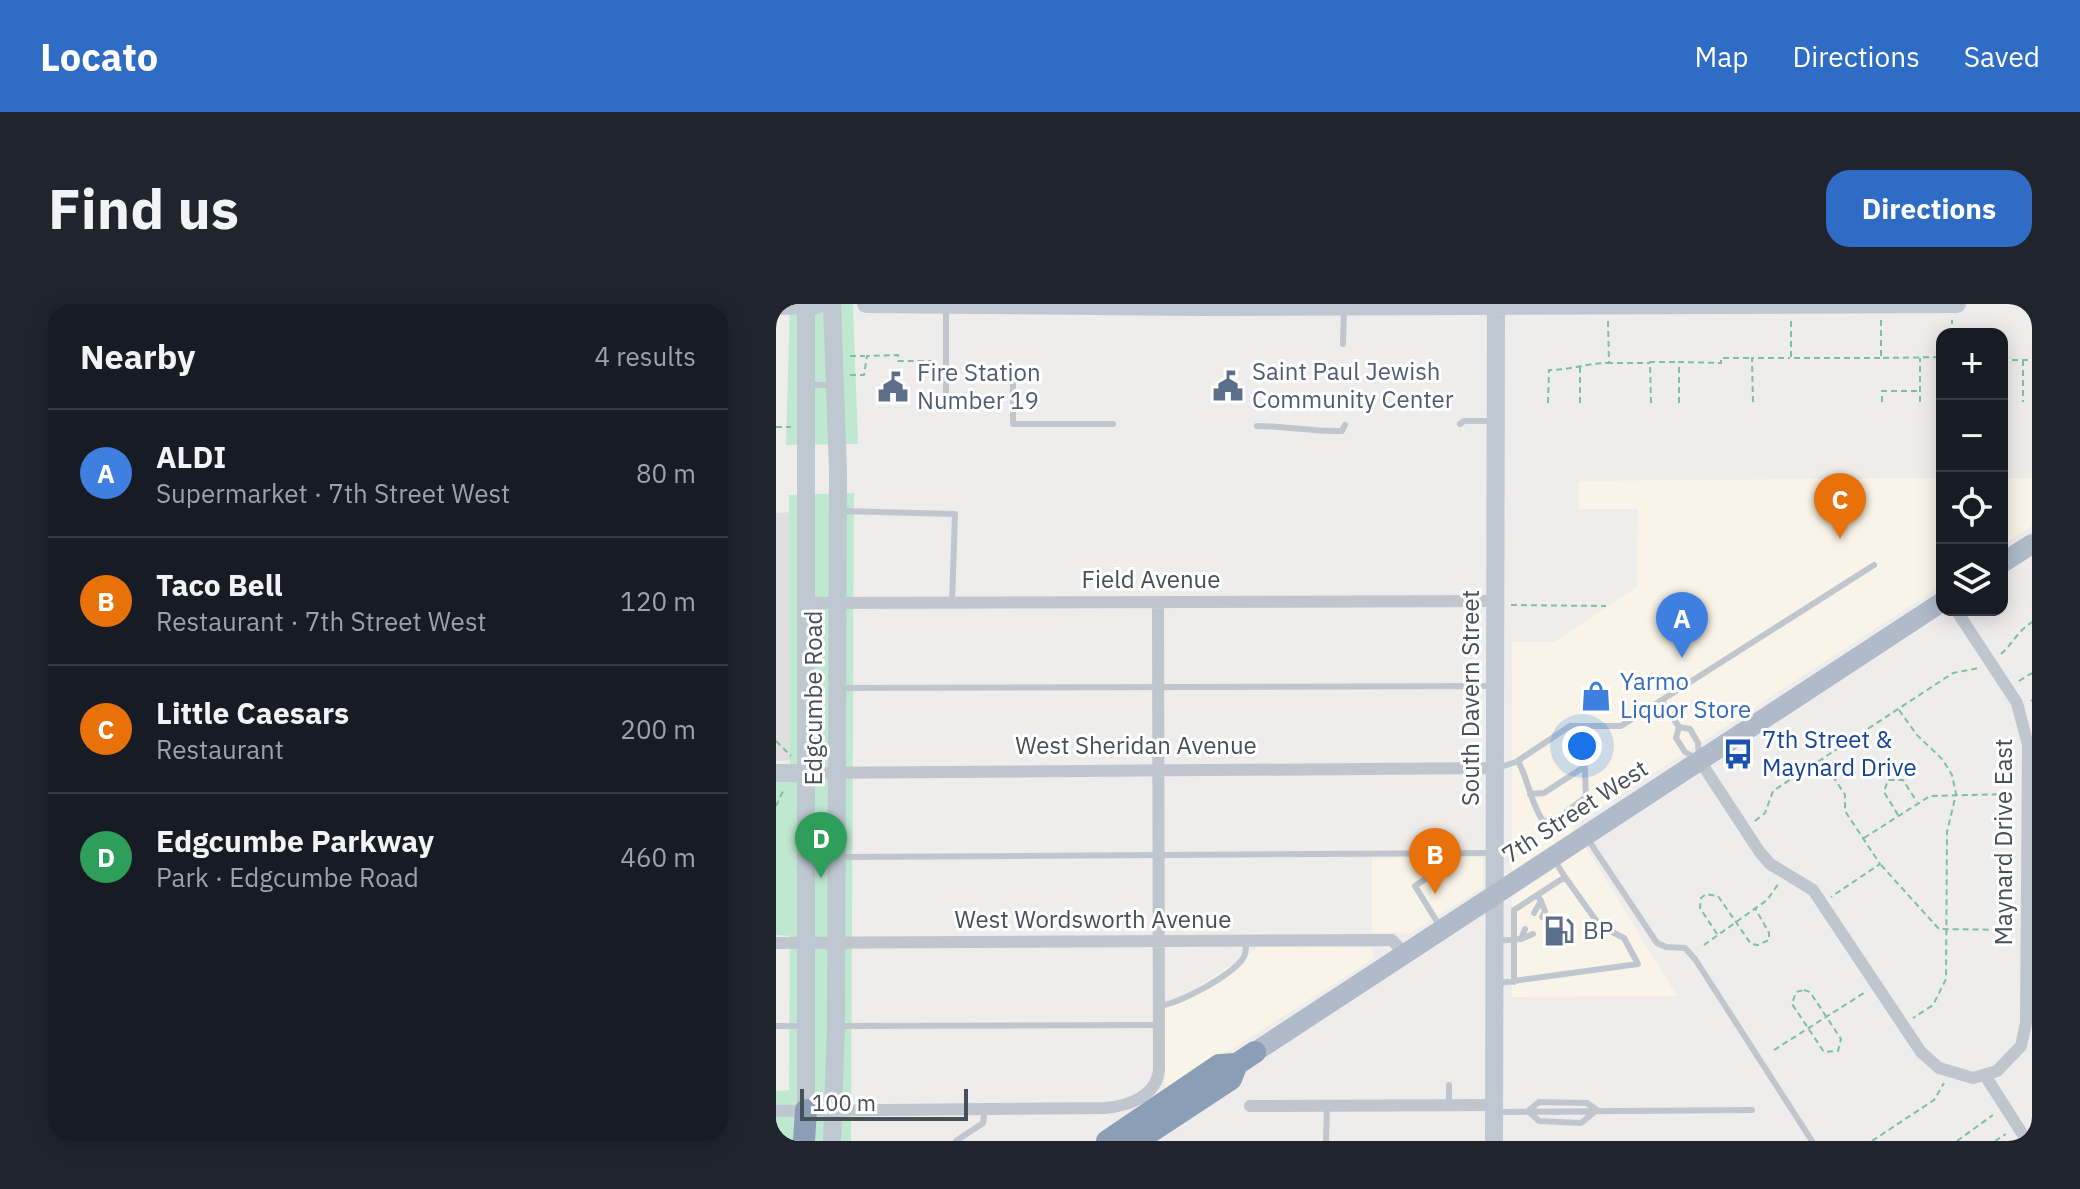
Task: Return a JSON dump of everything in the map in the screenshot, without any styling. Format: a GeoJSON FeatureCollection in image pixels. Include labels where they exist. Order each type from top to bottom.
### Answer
{"type":"FeatureCollection","features":[{"type":"Feature","properties":{"kind":"highway"},"geometry":{"type":"LineString","coordinates":[[1107,1141],[1219,1065],[1246,1058]]}},
{"type":"Feature","properties":{"kind":"highway"},"geometry":{"type":"LineString","coordinates":[[1137,1141],[1231,1079],[1246,1058]]}},
{"type":"Feature","properties":{"kind":"highway"},"geometry":{"type":"LineString","coordinates":[[804,1141],[806,1110]]}},
{"type":"Feature","properties":{"kind":"main road"},"geometry":{"type":"LineString","coordinates":[[2008,559],[2032,544]]}},
{"type":"Feature","properties":{"kind":"main road","name":"7th Street West"},"geometry":{"type":"LineString","coordinates":[[1246,1058],[1936,606]]}},
{"type":"Feature","properties":{"kind":"street","name":"Edgcumbe Road"},"geometry":{"type":"LineString","coordinates":[[806,1110],[805,385],[812,304]]}},
{"type":"Feature","properties":{"kind":"street"},"geometry":{"type":"LineString","coordinates":[[776,306],[812,304]]}},
{"type":"Feature","properties":{"kind":"street","name":"Edgcumbe Road"},"geometry":{"type":"LineString","coordinates":[[832,304],[844,380],[838,511],[836,1026],[832,1141]]}},
{"type":"Feature","properties":{"kind":"street"},"geometry":{"type":"LineString","coordinates":[[866,304],[1496,306],[1955,312]]}},
{"type":"Feature","properties":{"kind":"street","name":"South Davern Street"},"geometry":{"type":"LineString","coordinates":[[1494,1141],[1494,1108],[1510,940],[1496,895],[1494,853],[1496,686],[1503,603],[1495,421],[1496,306]]}},
{"type":"Feature","properties":{"kind":"street"},"geometry":{"type":"LineString","coordinates":[[776,1111],[1105,1108],[1129,1104],[1155,1083],[1158,1025],[1158,602]]}},
{"type":"Feature","properties":{"kind":"street","name":"Field Avenue"},"geometry":{"type":"LineString","coordinates":[[806,603],[1503,603]]}},
{"type":"Feature","properties":{"kind":"street","name":"Maynard Drive East"},"geometry":{"type":"LineString","coordinates":[[1960,616],[2017,703],[2028,745],[2026,1023],[2014,1055],[1986,1077]]}},
{"type":"Feature","properties":{"kind":"street"},"geometry":{"type":"LineString","coordinates":[[1700,761],[1759,851],[1784,872],[1810,887],[1823,904],[1921,1052],[1948,1073],[1962,1078],[1986,1077],[2027,1141]]}},
{"type":"Feature","properties":{"kind":"street","name":"West Sheridan Avenue"},"geometry":{"type":"LineString","coordinates":[[780,781],[806,773],[838,772],[1496,768]]}},
{"type":"Feature","properties":{"kind":"street","name":"West Wordsworth Avenue"},"geometry":{"type":"LineString","coordinates":[[776,943],[1392,940],[1405,954]]}},
{"type":"Feature","properties":{"kind":"street"},"geometry":{"type":"LineString","coordinates":[[1250,1106],[1449,1105],[1494,1108]]}},
{"type":"Feature","properties":{"kind":"lane"},"geometry":{"type":"LineString","coordinates":[[946,306],[946,399]]}},
{"type":"Feature","properties":{"kind":"lane"},"geometry":{"type":"LineString","coordinates":[[1343,344],[1344,306]]}},
{"type":"Feature","properties":{"kind":"lane"},"geometry":{"type":"LineString","coordinates":[[1013,372],[1013,424],[1113,424]]}},
{"type":"Feature","properties":{"kind":"lane"},"geometry":{"type":"LineString","coordinates":[[805,385],[844,380]]}},
{"type":"Feature","properties":{"kind":"lane"},"geometry":{"type":"LineString","coordinates":[[1460,424],[1464,421],[1495,421]]}},
{"type":"Feature","properties":{"kind":"lane"},"geometry":{"type":"LineString","coordinates":[[1257,426],[1288,426],[1304,432],[1342,431],[1345,425]]}},
{"type":"Feature","properties":{"kind":"lane"},"geometry":{"type":"LineString","coordinates":[[838,511],[955,514],[952,603]]}},
{"type":"Feature","properties":{"kind":"lane"},"geometry":{"type":"LineString","coordinates":[[1496,768],[1518,761],[1570,726],[1621,726],[1874,565]]}},
{"type":"Feature","properties":{"kind":"lane"},"geometry":{"type":"LineString","coordinates":[[837,688],[1496,686]]}},
{"type":"Feature","properties":{"kind":"lane"},"geometry":{"type":"LineString","coordinates":[[1662,701],[1679,727],[1690,729],[1698,743],[1700,761]]}},
{"type":"Feature","properties":{"kind":"lane"},"geometry":{"type":"LineString","coordinates":[[1518,761],[1532,804],[1543,821],[1556,820],[1586,797],[1583,726]]}},
{"type":"Feature","properties":{"kind":"lane"},"geometry":{"type":"LineString","coordinates":[[1679,727],[1676,738],[1685,752],[1700,761]]}},
{"type":"Feature","properties":{"kind":"lane"},"geometry":{"type":"LineString","coordinates":[[1530,794],[1544,793],[1584,767]]}},
{"type":"Feature","properties":{"kind":"lane"},"geometry":{"type":"LineString","coordinates":[[1585,835],[1657,943],[1685,948],[1695,959],[1812,1141]]}},
{"type":"Feature","properties":{"kind":"lane"},"geometry":{"type":"LineString","coordinates":[[837,857],[1494,853]]}},
{"type":"Feature","properties":{"kind":"lane"},"geometry":{"type":"LineString","coordinates":[[1504,983],[1638,964],[1624,938],[1600,926],[1552,857]]}},
{"type":"Feature","properties":{"kind":"lane"},"geometry":{"type":"LineString","coordinates":[[1442,930],[1415,886],[1443,867]]}},
{"type":"Feature","properties":{"kind":"lane"},"geometry":{"type":"LineString","coordinates":[[1510,940],[1514,910],[1539,898],[1565,877]]}},
{"type":"Feature","properties":{"kind":"lane"},"geometry":{"type":"LineString","coordinates":[[1534,913],[1539,898]]}},
{"type":"Feature","properties":{"kind":"lane"},"geometry":{"type":"LineString","coordinates":[[1539,898],[1545,911],[1542,917]]}},
{"type":"Feature","properties":{"kind":"lane"},"geometry":{"type":"LineString","coordinates":[[1510,940],[1525,929]]}},
{"type":"Feature","properties":{"kind":"lane"},"geometry":{"type":"LineString","coordinates":[[1510,940],[1533,934]]}},
{"type":"Feature","properties":{"kind":"lane"},"geometry":{"type":"LineString","coordinates":[[1158,1006],[1179,1002],[1237,965],[1245,954],[1246,942]]}},
{"type":"Feature","properties":{"kind":"lane"},"geometry":{"type":"LineString","coordinates":[[836,1026],[1158,1025]]}},
{"type":"Feature","properties":{"kind":"lane"},"geometry":{"type":"LineString","coordinates":[[776,1026],[808,1026]]}},
{"type":"Feature","properties":{"kind":"lane"},"geometry":{"type":"LineString","coordinates":[[1449,1085],[1449,1105]]}},
{"type":"Feature","properties":{"kind":"lane"},"geometry":{"type":"LineString","coordinates":[[1528,1111],[1539,1102],[1587,1103],[1597,1110],[1752,1110]]}},
{"type":"Feature","properties":{"kind":"lane"},"geometry":{"type":"LineString","coordinates":[[1326,1141],[1327,1106]]}},
{"type":"Feature","properties":{"kind":"lane"},"geometry":{"type":"LineString","coordinates":[[956,1141],[983,1123],[985,1108]]}},
{"type":"Feature","properties":{"kind":"lane"},"geometry":{"type":"LineString","coordinates":[[1494,1108],[1528,1111],[1539,1121],[1581,1123],[1597,1110]]}},
{"type":"Feature","properties":{"kind":"path"},"geometry":{"type":"LineString","coordinates":[[1791,319],[1791,358]]}},
{"type":"Feature","properties":{"kind":"path"},"geometry":{"type":"LineString","coordinates":[[1881,319],[1881,358]]}},
{"type":"Feature","properties":{"kind":"path"},"geometry":{"type":"LineString","coordinates":[[1608,320],[1609,363]]}},
{"type":"Feature","properties":{"kind":"path"},"geometry":{"type":"LineString","coordinates":[[850,356],[946,361]]}},
{"type":"Feature","properties":{"kind":"path"},"geometry":{"type":"LineString","coordinates":[[844,380],[864,375],[867,356]]}},
{"type":"Feature","properties":{"kind":"path"},"geometry":{"type":"LineString","coordinates":[[1920,357],[1920,402]]}},
{"type":"Feature","properties":{"kind":"path"},"geometry":{"type":"LineString","coordinates":[[1548,403],[1549,370],[1572,370],[1580,363],[1721,363],[1721,358],[1936,357]]}},
{"type":"Feature","properties":{"kind":"path"},"geometry":{"type":"LineString","coordinates":[[1752,358],[1753,402]]}},
{"type":"Feature","properties":{"kind":"path"},"geometry":{"type":"LineString","coordinates":[[2008,360],[2032,360]]}},
{"type":"Feature","properties":{"kind":"path"},"geometry":{"type":"LineString","coordinates":[[2023,360],[2023,402]]}},
{"type":"Feature","properties":{"kind":"path"},"geometry":{"type":"LineString","coordinates":[[1679,362],[1679,403]]}},
{"type":"Feature","properties":{"kind":"path"},"geometry":{"type":"LineString","coordinates":[[1580,363],[1580,403]]}},
{"type":"Feature","properties":{"kind":"path"},"geometry":{"type":"LineString","coordinates":[[1650,363],[1651,403]]}},
{"type":"Feature","properties":{"kind":"path"},"geometry":{"type":"LineString","coordinates":[[1882,402],[1882,391],[1920,391]]}},
{"type":"Feature","properties":{"kind":"path"},"geometry":{"type":"LineString","coordinates":[[776,427],[792,427]]}},
{"type":"Feature","properties":{"kind":"path"},"geometry":{"type":"LineString","coordinates":[[1503,603],[1606,606]]}},
{"type":"Feature","properties":{"kind":"path"},"geometry":{"type":"LineString","coordinates":[[2001,654],[2015,634],[2032,622]]}},
{"type":"Feature","properties":{"kind":"path"},"geometry":{"type":"LineString","coordinates":[[1755,821],[1765,813],[1773,791],[1953,673],[1977,669]]}},
{"type":"Feature","properties":{"kind":"path"},"geometry":{"type":"LineString","coordinates":[[2019,681],[2032,673]]}},
{"type":"Feature","properties":{"kind":"path"},"geometry":{"type":"LineString","coordinates":[[1898,709],[1917,735],[1943,760],[1952,775],[1956,794],[1947,832],[1946,979],[1933,1005],[1913,1018]]}},
{"type":"Feature","properties":{"kind":"path"},"geometry":{"type":"LineString","coordinates":[[776,741],[792,756]]}},
{"type":"Feature","properties":{"kind":"path"},"geometry":{"type":"LineString","coordinates":[[1822,759],[1845,795],[1845,811],[1880,864],[1933,925],[1947,929],[2012,930]]}},
{"type":"Feature","properties":{"kind":"path"},"geometry":{"type":"LineString","coordinates":[[1899,816],[1884,792],[1888,780],[1903,780],[1918,803]]}},
{"type":"Feature","properties":{"kind":"path"},"geometry":{"type":"LineString","coordinates":[[776,806],[780,781]]}},
{"type":"Feature","properties":{"kind":"path"},"geometry":{"type":"LineString","coordinates":[[1863,838],[1930,796],[2012,794]]}},
{"type":"Feature","properties":{"kind":"path"},"geometry":{"type":"LineString","coordinates":[[1823,904],[1880,864]]}},
{"type":"Feature","properties":{"kind":"path"},"geometry":{"type":"LineString","coordinates":[[1704,945],[1773,894],[1784,872]]}},
{"type":"Feature","properties":{"kind":"path"},"geometry":{"type":"LineString","coordinates":[[1717,934],[1700,908],[1701,898],[1706,894],[1718,896],[1751,944],[1765,943],[1769,933],[1755,908]]}},
{"type":"Feature","properties":{"kind":"path"},"geometry":{"type":"LineString","coordinates":[[1796,992],[1810,992],[1841,1039],[1838,1051],[1824,1052],[1807,1028],[1792,1004],[1796,992]]}},
{"type":"Feature","properties":{"kind":"path"},"geometry":{"type":"LineString","coordinates":[[1774,1050],[1863,992]]}},
{"type":"Feature","properties":{"kind":"path"},"geometry":{"type":"LineString","coordinates":[[1872,1141],[1934,1100],[1948,1073]]}},
{"type":"Feature","properties":{"kind":"path"},"geometry":{"type":"LineString","coordinates":[[1957,1141],[1993,1115]]}},
{"type":"Feature","properties":{"kind":"path"},"geometry":{"type":"LineString","coordinates":[[1995,1141],[2006,1134]]}},
{"type":"Feature","properties":{"kind":"shaded area"},"geometry":{"type":"Polygon","coordinates":[[[1936,478],[1936,589],[1573,826],[1677,996],[1512,997],[1512,642],[1554,642],[1637,587],[1638,509],[1579,509],[1579,481],[1936,478]]]}},
{"type":"Feature","properties":{"kind":"shaded area"},"geometry":{"type":"Polygon","coordinates":[[[2008,478],[2032,478],[2032,526],[2008,542],[2008,478]]]}},
{"type":"Feature","properties":{"kind":"shaded area"},"geometry":{"type":"Polygon","coordinates":[[[794,512],[796,760],[776,761],[776,513],[794,512]]]}},
{"type":"Feature","properties":{"kind":"shaded area"},"geometry":{"type":"Polygon","coordinates":[[[1483,857],[1483,887],[1411,933],[1372,932],[1372,858],[1483,857]]]}},
{"type":"Feature","properties":{"kind":"shaded area"},"geometry":{"type":"Polygon","coordinates":[[[1259,947],[1372,948],[1373,959],[1165,1092],[1165,1008],[1259,947]]]}},
{"type":"Feature","properties":{"kind":"green space"},"geometry":{"type":"Polygon","coordinates":[[[790,304],[853,304],[858,444],[786,445],[790,304]]]}},
{"type":"Feature","properties":{"kind":"green space"},"geometry":{"type":"Polygon","coordinates":[[[854,493],[851,1141],[776,1141],[776,1091],[789,1090],[790,936],[776,935],[776,782],[790,782],[789,495],[854,493]]]}},
{"type":"Feature","properties":{"kind":"place","name":"Saint Paul Jewish Community Center"},"geometry":{"type":"Point","coordinates":[1228,386]}},
{"type":"Feature","properties":{"kind":"place","name":"Fire Station Number 19"},"geometry":{"type":"Point","coordinates":[893,387]}},
{"type":"Feature","properties":{"kind":"place","name":"Little Caesars"},"geometry":{"type":"Point","coordinates":[1840,539]}},
{"type":"Feature","properties":{"kind":"place","name":"ALDI"},"geometry":{"type":"Point","coordinates":[1682,658]}},
{"type":"Feature","properties":{"kind":"place","name":"Yarmo Liquor Store"},"geometry":{"type":"Point","coordinates":[1596,696]}},
{"type":"Feature","properties":{"kind":"place","name":"7th Street & Maynard Drive"},"geometry":{"type":"Point","coordinates":[1738,754]}},
{"type":"Feature","properties":{"kind":"place","name":"Edgcumbe Parkway"},"geometry":{"type":"Point","coordinates":[821,878]}},
{"type":"Feature","properties":{"kind":"place","name":"Taco Bell"},"geometry":{"type":"Point","coordinates":[1435,894]}},
{"type":"Feature","properties":{"kind":"place","name":"BP"},"geometry":{"type":"Point","coordinates":[1559,931]}}]}
